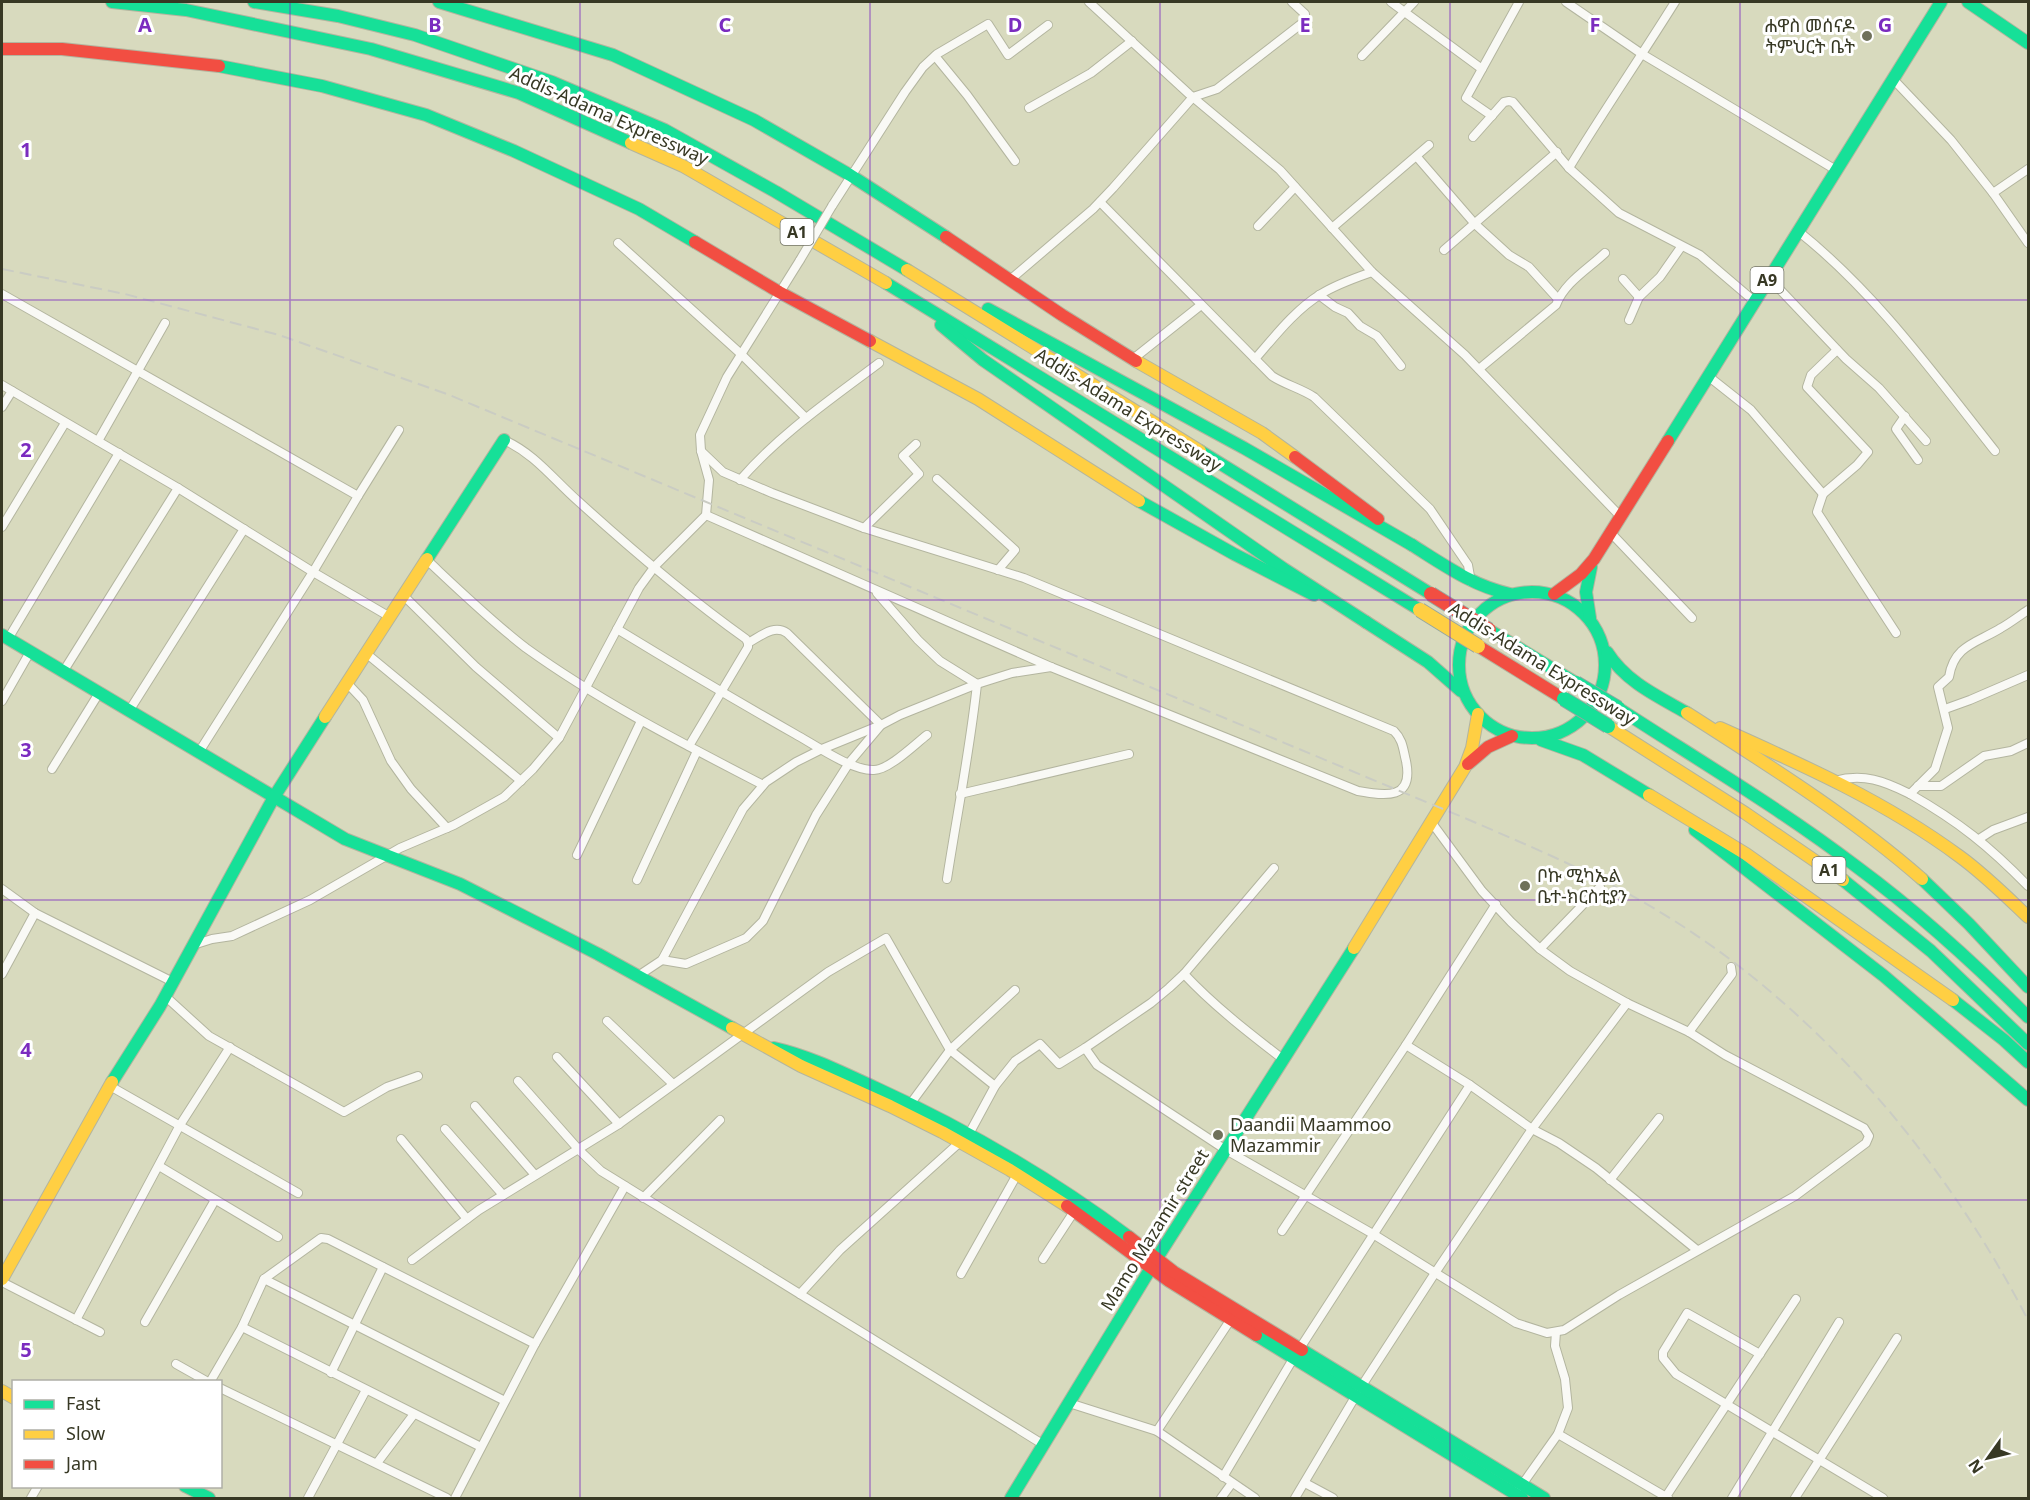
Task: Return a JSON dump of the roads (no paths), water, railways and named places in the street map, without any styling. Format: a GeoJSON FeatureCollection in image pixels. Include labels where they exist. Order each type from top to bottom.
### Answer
{"type":"FeatureCollection","features":[{"type":"Feature","properties":{"kind":"main road","name":"Addis-Adama Expressway"},"geometry":{"type":"LineString","coordinates":[[112,2],[186,10],[371,50],[519,93],[683,166],[907,295],[1608,726],[1761,823],[1827,868],[1917,939],[1986,1000],[2028,1044]]}},
{"type":"Feature","properties":{"kind":"main road","name":"Addis-Adama Expressway"},"geometry":{"type":"LineString","coordinates":[[254,2],[338,16],[415,35],[552,82],[665,130],[776,192],[1618,708],[1768,804],[1833,849],[1910,908],[1995,984],[2028,1017]]}},
{"type":"Feature","properties":{"kind":"main road"},"geometry":{"type":"LineString","coordinates":[[439,2],[613,56],[754,120],[850,175],[1011,279],[1062,315],[1133,359],[1262,433],[1412,545]]}},
{"type":"Feature","properties":{"kind":"main road","name":"A9"},"geometry":{"type":"LineString","coordinates":[[1554,594],[1581,574],[1594,559],[1941,2]]}},
{"type":"Feature","properties":{"kind":"main road"},"geometry":{"type":"LineString","coordinates":[[1968,2],[2026,40]]}},
{"type":"Feature","properties":{"kind":"main road"},"geometry":{"type":"LineString","coordinates":[[2,49],[62,49],[201,63],[322,86],[426,116],[514,151],[639,209],[779,292],[978,399],[1124,493],[1234,554],[1366,622]]}},
{"type":"Feature","properties":{"kind":"main road"},"geometry":{"type":"LineString","coordinates":[[916,276],[991,310],[1244,447],[1471,582],[1494,592],[1512,594]]}},
{"type":"Feature","properties":{"kind":"main road"},"geometry":{"type":"LineString","coordinates":[[907,295],[983,360],[1284,569],[1422,656],[1446,674],[1478,714],[1493,727],[1512,736],[1557,743],[1576,752],[1746,854],[1951,999],[2004,1040],[2028,1062]]}},
{"type":"Feature","properties":{"kind":"main road"},"geometry":{"type":"LineString","coordinates":[[2,1281],[110,1086],[173,982],[274,797],[504,440]]}},
{"type":"Feature","properties":{"kind":"main road","name":"A9"},"geometry":{"type":"LineString","coordinates":[[1591,620],[1584,591],[1594,559]]}},
{"type":"Feature","properties":{"kind":"main road"},"geometry":{"type":"LineString","coordinates":[[1465,695],[1459,674],[1460,650],[1468,628],[1482,610],[1502,597],[1524,591],[1554,594],[1575,604],[1591,620],[1614,666],[1632,682],[1687,713],[1786,776],[1857,826],[1907,866],[1977,933],[2028,987]]}},
{"type":"Feature","properties":{"kind":"main road"},"geometry":{"type":"LineString","coordinates":[[5,637],[345,839],[460,884],[638,976],[791,1062],[965,1138]]}},
{"type":"Feature","properties":{"kind":"main road"},"geometry":{"type":"LineString","coordinates":[[1530,739],[1548,737],[1570,728],[1588,713],[1601,692],[1606,669],[1603,645]]}},
{"type":"Feature","properties":{"kind":"main road"},"geometry":{"type":"LineString","coordinates":[[1687,713],[1834,781],[1930,835],[2003,890],[2028,916]]}},
{"type":"Feature","properties":{"kind":"main road"},"geometry":{"type":"LineString","coordinates":[[1465,767],[1474,739],[1478,714]]}},
{"type":"Feature","properties":{"kind":"main road"},"geometry":{"type":"LineString","coordinates":[[1465,767],[1487,747],[1512,736]]}},
{"type":"Feature","properties":{"kind":"main road","name":"Mamo Mazamir street"},"geometry":{"type":"LineString","coordinates":[[1011,1498],[1154,1263],[1284,1060],[1465,767]]}},
{"type":"Feature","properties":{"kind":"main road"},"geometry":{"type":"LineString","coordinates":[[1649,795],[1884,976],[2028,1100]]}},
{"type":"Feature","properties":{"kind":"main road"},"geometry":{"type":"LineString","coordinates":[[767,1047],[795,1052],[911,1103],[965,1138],[1021,1168],[1077,1207],[1124,1232],[1154,1263],[1174,1272],[1233,1315],[1520,1493],[1544,1498]]}},
{"type":"Feature","properties":{"kind":"main road"},"geometry":{"type":"LineString","coordinates":[[189,1488],[208,1498]]}},
{"type":"Feature","properties":{"kind":"street"},"geometry":{"type":"LineString","coordinates":[[1089,2],[1193,97],[1280,170],[1372,272],[1479,369],[1620,516]]}},
{"type":"Feature","properties":{"kind":"street"},"geometry":{"type":"LineString","coordinates":[[1011,279],[1100,201],[1193,97],[1217,89],[1305,21],[1305,14],[1292,2]]}},
{"type":"Feature","properties":{"kind":"street"},"geometry":{"type":"LineString","coordinates":[[1391,2],[1482,69]]}},
{"type":"Feature","properties":{"kind":"street"},"geometry":{"type":"LineString","coordinates":[[1362,56],[1414,2]]}},
{"type":"Feature","properties":{"kind":"street"},"geometry":{"type":"LineString","coordinates":[[1492,116],[1466,98],[1519,2]]}},
{"type":"Feature","properties":{"kind":"street"},"geometry":{"type":"LineString","coordinates":[[1566,2],[1642,54],[1836,170]]}},
{"type":"Feature","properties":{"kind":"street"},"geometry":{"type":"LineString","coordinates":[[1569,168],[1609,102],[1675,2]]}},
{"type":"Feature","properties":{"kind":"street"},"geometry":{"type":"LineString","coordinates":[[193,945],[232,936],[310,900],[387,855],[447,828],[504,796],[533,770],[559,738],[639,588],[654,566],[706,515],[709,480],[701,451],[700,435],[727,377],[850,175],[904,92],[923,67],[935,56],[988,24],[1008,56],[1048,25]]}},
{"type":"Feature","properties":{"kind":"street"},"geometry":{"type":"LineString","coordinates":[[1029,108],[1092,73],[1132,42]]}},
{"type":"Feature","properties":{"kind":"street"},"geometry":{"type":"LineString","coordinates":[[935,56],[967,95],[1015,161]]}},
{"type":"Feature","properties":{"kind":"street"},"geometry":{"type":"LineString","coordinates":[[1893,79],[1951,140],[1993,193],[2028,243]]}},
{"type":"Feature","properties":{"kind":"street"},"geometry":{"type":"LineString","coordinates":[[1473,137],[1504,102],[1513,102],[1569,168],[1619,213],[1700,255],[1754,301]]}},
{"type":"Feature","properties":{"kind":"street"},"geometry":{"type":"LineString","coordinates":[[1332,228],[1429,145]]}},
{"type":"Feature","properties":{"kind":"street"},"geometry":{"type":"LineString","coordinates":[[1444,250],[1557,152]]}},
{"type":"Feature","properties":{"kind":"street"},"geometry":{"type":"LineString","coordinates":[[1417,157],[1475,224],[1509,255],[1529,267],[1558,299]]}},
{"type":"Feature","properties":{"kind":"street"},"geometry":{"type":"LineString","coordinates":[[1993,193],[2028,169]]}},
{"type":"Feature","properties":{"kind":"street"},"geometry":{"type":"LineString","coordinates":[[1258,226],[1295,187]]}},
{"type":"Feature","properties":{"kind":"street"},"geometry":{"type":"LineString","coordinates":[[1100,201],[1272,376],[1287,386],[1300,388],[1314,397],[1430,509],[1468,565],[1471,582]]}},
{"type":"Feature","properties":{"kind":"street"},"geometry":{"type":"LineString","coordinates":[[1798,231],[1823,251],[1915,350],[1995,451]]}},
{"type":"Feature","properties":{"kind":"street"},"geometry":{"type":"LineString","coordinates":[[618,243],[741,354],[806,418]]}},
{"type":"Feature","properties":{"kind":"street"},"geometry":{"type":"LineString","coordinates":[[1629,320],[1639,297],[1660,277],[1681,247]]}},
{"type":"Feature","properties":{"kind":"street"},"geometry":{"type":"LineString","coordinates":[[1479,369],[1556,305],[1567,285],[1605,253]]}},
{"type":"Feature","properties":{"kind":"street"},"geometry":{"type":"LineString","coordinates":[[1255,359],[1288,321],[1319,295],[1343,282],[1372,272]]}},
{"type":"Feature","properties":{"kind":"street"},"geometry":{"type":"LineString","coordinates":[[1769,278],[1837,350],[1879,388],[1926,441]]}},
{"type":"Feature","properties":{"kind":"street"},"geometry":{"type":"LineString","coordinates":[[1623,279],[1639,297]]}},
{"type":"Feature","properties":{"kind":"street"},"geometry":{"type":"LineString","coordinates":[[2,294],[137,373],[358,496]]}},
{"type":"Feature","properties":{"kind":"street"},"geometry":{"type":"LineString","coordinates":[[1319,295],[1348,313],[1360,326],[1377,336],[1401,366]]}},
{"type":"Feature","properties":{"kind":"street"},"geometry":{"type":"LineString","coordinates":[[1133,359],[1201,305]]}},
{"type":"Feature","properties":{"kind":"street"},"geometry":{"type":"LineString","coordinates":[[98,441],[165,323]]}},
{"type":"Feature","properties":{"kind":"street"},"geometry":{"type":"LineString","coordinates":[[1837,350],[1811,375],[1807,387],[1868,452],[1857,465],[1823,494],[1817,512],[1896,633]]}},
{"type":"Feature","properties":{"kind":"street"},"geometry":{"type":"LineString","coordinates":[[740,480],[762,455],[806,418],[879,363]]}},
{"type":"Feature","properties":{"kind":"street"},"geometry":{"type":"LineString","coordinates":[[1708,376],[1751,410],[1823,494]]}},
{"type":"Feature","properties":{"kind":"street"},"geometry":{"type":"LineString","coordinates":[[2,385],[178,488],[390,617]]}},
{"type":"Feature","properties":{"kind":"street"},"geometry":{"type":"LineString","coordinates":[[2,407],[12,391]]}},
{"type":"Feature","properties":{"kind":"street"},"geometry":{"type":"LineString","coordinates":[[1905,416],[1896,429],[1918,460]]}},
{"type":"Feature","properties":{"kind":"street"},"geometry":{"type":"LineString","coordinates":[[2,527],[65,423]]}},
{"type":"Feature","properties":{"kind":"street"},"geometry":{"type":"LineString","coordinates":[[199,752],[313,572],[399,430]]}},
{"type":"Feature","properties":{"kind":"street"},"geometry":{"type":"LineString","coordinates":[[504,440],[523,448],[578,501],[682,592],[746,639],[748,643],[748,647],[693,748],[637,880]]}},
{"type":"Feature","properties":{"kind":"street"},"geometry":{"type":"LineString","coordinates":[[864,528],[919,474],[903,456],[916,444]]}},
{"type":"Feature","properties":{"kind":"street"},"geometry":{"type":"LineString","coordinates":[[701,451],[723,472],[740,480],[864,528],[1023,578],[1394,731],[1401,739],[1408,773],[1405,785],[1399,792],[1383,796],[1358,791],[1051,667],[706,515]]}},
{"type":"Feature","properties":{"kind":"street"},"geometry":{"type":"LineString","coordinates":[[5,637],[119,453]]}},
{"type":"Feature","properties":{"kind":"street"},"geometry":{"type":"LineString","coordinates":[[937,479],[1015,550],[998,570]]}},
{"type":"Feature","properties":{"kind":"street"},"geometry":{"type":"LineString","coordinates":[[63,672],[178,488]]}},
{"type":"Feature","properties":{"kind":"street"},"geometry":{"type":"LineString","coordinates":[[129,711],[244,529]]}},
{"type":"Feature","properties":{"kind":"street"},"geometry":{"type":"LineString","coordinates":[[1610,532],[1692,618]]}},
{"type":"Feature","properties":{"kind":"street"},"geometry":{"type":"LineString","coordinates":[[427,560],[524,646],[586,689],[641,721],[764,785]]}},
{"type":"Feature","properties":{"kind":"street"},"geometry":{"type":"LineString","coordinates":[[873,589],[940,661],[977,684]]}},
{"type":"Feature","properties":{"kind":"street"},"geometry":{"type":"LineString","coordinates":[[404,596],[476,667],[559,738]]}},
{"type":"Feature","properties":{"kind":"street"},"geometry":{"type":"LineString","coordinates":[[1910,794],[1935,769],[1948,728],[1938,687],[1949,677],[1951,665],[1965,647],[2000,629],[2028,610]]}},
{"type":"Feature","properties":{"kind":"street"},"geometry":{"type":"LineString","coordinates":[[748,643],[775,628],[782,629],[881,725]]}},
{"type":"Feature","properties":{"kind":"street"},"geometry":{"type":"LineString","coordinates":[[617,629],[722,692],[849,763],[875,770],[890,764],[927,735]]}},
{"type":"Feature","properties":{"kind":"street"},"geometry":{"type":"LineString","coordinates":[[2,700],[30,652]]}},
{"type":"Feature","properties":{"kind":"street"},"geometry":{"type":"LineString","coordinates":[[367,654],[521,781]]}},
{"type":"Feature","properties":{"kind":"street"},"geometry":{"type":"LineString","coordinates":[[638,976],[662,960],[743,809],[764,785],[796,762],[900,715],[977,684],[1012,673],[1051,667]]}},
{"type":"Feature","properties":{"kind":"street"},"geometry":{"type":"LineString","coordinates":[[1945,709],[2028,675]]}},
{"type":"Feature","properties":{"kind":"street"},"geometry":{"type":"LineString","coordinates":[[348,684],[363,700],[391,761],[411,789],[447,828]]}},
{"type":"Feature","properties":{"kind":"street"},"geometry":{"type":"LineString","coordinates":[[947,879],[972,733],[977,684]]}},
{"type":"Feature","properties":{"kind":"street"},"geometry":{"type":"LineString","coordinates":[[52,769],[99,693]]}},
{"type":"Feature","properties":{"kind":"street"},"geometry":{"type":"LineString","coordinates":[[577,855],[641,721]]}},
{"type":"Feature","properties":{"kind":"street"},"geometry":{"type":"LineString","coordinates":[[662,960],[686,964],[746,938],[763,921],[816,815],[849,763],[881,725]]}},
{"type":"Feature","properties":{"kind":"street"},"geometry":{"type":"LineString","coordinates":[[1918,786],[1941,786],[1984,756],[2011,751],[2028,743]]}},
{"type":"Feature","properties":{"kind":"street"},"geometry":{"type":"LineString","coordinates":[[960,794],[1129,754]]}},
{"type":"Feature","properties":{"kind":"street"},"geometry":{"type":"LineString","coordinates":[[1834,781],[1849,777],[1886,781],[1949,816],[1979,839],[2028,886]]}},
{"type":"Feature","properties":{"kind":"street"},"geometry":{"type":"LineString","coordinates":[[1979,839],[1993,830],[2020,822],[2028,817]]}},
{"type":"Feature","properties":{"kind":"street"},"geometry":{"type":"LineString","coordinates":[[1086,1048],[1097,1065],[1227,1150],[1373,1234],[1516,1323],[1546,1333],[1564,1330],[1619,1295],[1795,1196],[1866,1143],[1869,1136],[1864,1128],[1725,1055],[1689,1032],[1627,1004],[1570,971],[1540,949],[1482,891],[1432,823]]}},
{"type":"Feature","properties":{"kind":"street"},"geometry":{"type":"LineString","coordinates":[[800,1294],[840,1250],[965,1138],[995,1086],[1016,1060],[1040,1044],[1059,1064],[1151,1003],[1184,974],[1274,867]]}},
{"type":"Feature","properties":{"kind":"street"},"geometry":{"type":"LineString","coordinates":[[1540,949],[1600,887]]}},
{"type":"Feature","properties":{"kind":"street"},"geometry":{"type":"LineString","coordinates":[[2,889],[35,913],[173,982]]}},
{"type":"Feature","properties":{"kind":"street"},"geometry":{"type":"LineString","coordinates":[[1282,1231],[1406,1045],[1496,904]]}},
{"type":"Feature","properties":{"kind":"street"},"geometry":{"type":"LineString","coordinates":[[2,974],[5,958],[35,913]]}},
{"type":"Feature","properties":{"kind":"street"},"geometry":{"type":"LineString","coordinates":[[412,1260],[467,1219],[620,1124],[828,972],[886,938],[950,1050],[995,1086]]}},
{"type":"Feature","properties":{"kind":"street"},"geometry":{"type":"LineString","coordinates":[[1689,1032],[1732,974],[1731,967]]}},
{"type":"Feature","properties":{"kind":"street"},"geometry":{"type":"LineString","coordinates":[[1184,974],[1232,1020],[1284,1060]]}},
{"type":"Feature","properties":{"kind":"street"},"geometry":{"type":"LineString","coordinates":[[911,1103],[950,1050],[1015,990]]}},
{"type":"Feature","properties":{"kind":"street"},"geometry":{"type":"LineString","coordinates":[[165,996],[209,1036],[344,1112],[387,1087],[418,1076]]}},
{"type":"Feature","properties":{"kind":"street"},"geometry":{"type":"LineString","coordinates":[[1295,1498],[1358,1391],[1435,1273],[1532,1130],[1627,1004]]}},
{"type":"Feature","properties":{"kind":"street"},"geometry":{"type":"LineString","coordinates":[[607,1021],[673,1084]]}},
{"type":"Feature","properties":{"kind":"street"},"geometry":{"type":"LineString","coordinates":[[1406,1045],[1470,1085],[1532,1130],[1558,1143],[1610,1180],[1697,1250]]}},
{"type":"Feature","properties":{"kind":"street"},"geometry":{"type":"LineString","coordinates":[[76,1320],[180,1125],[230,1047]]}},
{"type":"Feature","properties":{"kind":"street"},"geometry":{"type":"LineString","coordinates":[[557,1058],[620,1124]]}},
{"type":"Feature","properties":{"kind":"street"},"geometry":{"type":"LineString","coordinates":[[518,1081],[579,1150],[601,1171],[1044,1445]]}},
{"type":"Feature","properties":{"kind":"street"},"geometry":{"type":"LineString","coordinates":[[1223,1477],[1297,1354],[1470,1085]]}},
{"type":"Feature","properties":{"kind":"street"},"geometry":{"type":"LineString","coordinates":[[110,1086],[298,1193]]}},
{"type":"Feature","properties":{"kind":"street"},"geometry":{"type":"LineString","coordinates":[[475,1106],[535,1175]]}},
{"type":"Feature","properties":{"kind":"street"},"geometry":{"type":"LineString","coordinates":[[1610,1180],[1659,1118]]}},
{"type":"Feature","properties":{"kind":"street"},"geometry":{"type":"LineString","coordinates":[[643,1198],[720,1120]]}},
{"type":"Feature","properties":{"kind":"street"},"geometry":{"type":"LineString","coordinates":[[446,1129],[503,1196]]}},
{"type":"Feature","properties":{"kind":"street"},"geometry":{"type":"LineString","coordinates":[[401,1139],[467,1219]]}},
{"type":"Feature","properties":{"kind":"street"},"geometry":{"type":"LineString","coordinates":[[159,1166],[278,1237]]}},
{"type":"Feature","properties":{"kind":"street"},"geometry":{"type":"LineString","coordinates":[[961,1274],[1021,1168]]}},
{"type":"Feature","properties":{"kind":"street"},"geometry":{"type":"LineString","coordinates":[[455,1498],[535,1344],[625,1186]]}},
{"type":"Feature","properties":{"kind":"street"},"geometry":{"type":"LineString","coordinates":[[145,1322],[215,1200]]}},
{"type":"Feature","properties":{"kind":"street"},"geometry":{"type":"LineString","coordinates":[[1043,1259],[1077,1207]]}},
{"type":"Feature","properties":{"kind":"street"},"geometry":{"type":"LineString","coordinates":[[210,1380],[242,1327],[264,1278],[321,1238],[328,1239],[535,1344]]}},
{"type":"Feature","properties":{"kind":"street"},"geometry":{"type":"LineString","coordinates":[[332,1373],[383,1267]]}},
{"type":"Feature","properties":{"kind":"street"},"geometry":{"type":"LineString","coordinates":[[264,1278],[505,1401]]}},
{"type":"Feature","properties":{"kind":"street"},"geometry":{"type":"LineString","coordinates":[[2,1281],[100,1332]]}},
{"type":"Feature","properties":{"kind":"street"},"geometry":{"type":"LineString","coordinates":[[1558,1434],[1666,1498],[1796,1299]]}},
{"type":"Feature","properties":{"kind":"street"},"geometry":{"type":"LineString","coordinates":[[1760,1354],[1689,1313],[1684,1316],[1663,1352],[1663,1358],[1676,1374],[1883,1498]]}},
{"type":"Feature","properties":{"kind":"street"},"geometry":{"type":"LineString","coordinates":[[1157,1431],[1233,1315]]}},
{"type":"Feature","properties":{"kind":"street"},"geometry":{"type":"LineString","coordinates":[[1732,1498],[1839,1322]]}},
{"type":"Feature","properties":{"kind":"street"},"geometry":{"type":"LineString","coordinates":[[242,1327],[481,1447]]}},
{"type":"Feature","properties":{"kind":"street"},"geometry":{"type":"LineString","coordinates":[[1520,1493],[1558,1434],[1568,1408],[1565,1379],[1555,1347],[1556,1332]]}},
{"type":"Feature","properties":{"kind":"street"},"geometry":{"type":"LineString","coordinates":[[1794,1498],[1897,1338]]}},
{"type":"Feature","properties":{"kind":"street"},"geometry":{"type":"LineString","coordinates":[[176,1364],[205,1380]]}},
{"type":"Feature","properties":{"kind":"street"},"geometry":{"type":"LineString","coordinates":[[222,1389],[447,1498]]}},
{"type":"Feature","properties":{"kind":"street"},"geometry":{"type":"LineString","coordinates":[[308,1498],[366,1390]]}},
{"type":"Feature","properties":{"kind":"street"},"geometry":{"type":"LineString","coordinates":[[1069,1403],[1157,1431],[1255,1498]]}},
{"type":"Feature","properties":{"kind":"street"},"geometry":{"type":"LineString","coordinates":[[377,1463],[414,1414]]}},
{"type":"Feature","properties":{"kind":"street"},"geometry":{"type":"LineString","coordinates":[[1221,1498],[1232,1483]]}},
{"type":"Feature","properties":{"kind":"street"},"geometry":{"type":"LineString","coordinates":[[1305,1483],[1333,1498]]}},
{"type":"Feature","properties":{"kind":"railway"},"geometry":{"type":"LineString","coordinates":[[2,269],[125,294],[279,335],[447,394],[1467,819],[1622,890],[1703,940],[1761,983],[1815,1032],[1865,1084],[1912,1139],[1955,1197],[1994,1258],[2028,1320]]}},
{"type":"Feature","properties":{"kind":"place","name":"ሐዋስ መሰናዶ ትምህርት ቤት"},"geometry":{"type":"Point","coordinates":[1867,36]}},
{"type":"Feature","properties":{"kind":"place","name":"ቦኩ ሚካኤል ቤተ-ክርስቲያን"},"geometry":{"type":"Point","coordinates":[1525,886]}},
{"type":"Feature","properties":{"kind":"place","name":"Daandii Maammoo Mazammir"},"geometry":{"type":"Point","coordinates":[1218,1135]}}]}
